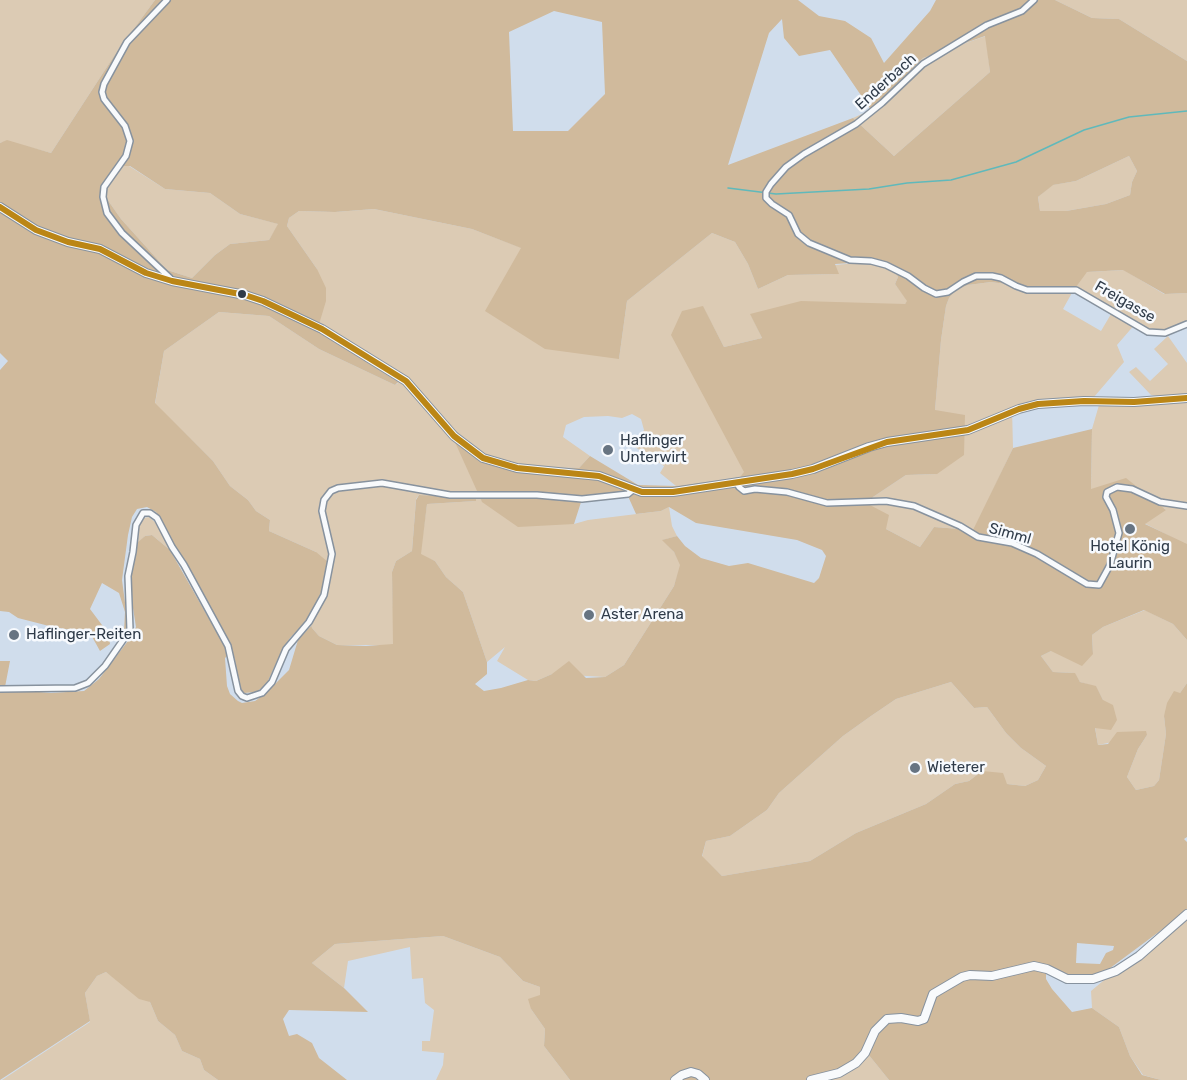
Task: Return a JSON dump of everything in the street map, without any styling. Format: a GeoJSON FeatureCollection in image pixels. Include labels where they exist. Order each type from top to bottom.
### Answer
{"type":"FeatureCollection","features":[{"type":"Feature","properties":{"kind":"street"},"geometry":{"type":"LineString","coordinates":[[167,0],[127,42],[104,84],[102,92],[104,99],[125,126],[130,141],[126,156],[104,187],[103,196],[107,213],[122,233],[172,281]]}},
{"type":"Feature","properties":{"kind":"street","name":"Enderbach"},"geometry":{"type":"LineString","coordinates":[[850,260],[834,255],[801,238],[789,215],[772,204],[766,195],[768,188],[797,158],[850,128],[875,109],[929,60],[987,25],[1023,11],[1034,0]]}},
{"type":"Feature","properties":{"kind":"street"},"geometry":{"type":"LineString","coordinates":[[0,207],[36,230],[68,242],[100,249],[146,273],[172,281],[245,295],[322,329],[406,381],[454,436],[483,458],[517,468],[599,476],[642,492],[673,492],[792,474],[813,469],[887,442],[968,430],[1038,404],[1084,401],[1123,403],[1187,398]]}},
{"type":"Feature","properties":{"kind":"street","name":"Freigasse"},"geometry":{"type":"LineString","coordinates":[[850,260],[871,261],[886,265],[936,294],[948,292],[976,276],[992,276],[1027,290],[1076,290],[1098,300],[1148,332],[1165,333],[1187,324]]}},
{"type":"Feature","properties":{"kind":"street","name":"Simml"},"geometry":{"type":"LineString","coordinates":[[736,482],[738,487],[744,491],[755,489],[788,492],[827,503],[886,501],[914,506],[960,526],[978,537],[1012,543],[1087,584],[1099,585],[1110,565],[1119,533],[1113,510],[1106,497],[1107,492],[1117,487],[1132,489],[1160,502],[1187,506]]}},
{"type":"Feature","properties":{"kind":"street"},"geometry":{"type":"LineString","coordinates":[[0,689],[69,689],[88,683],[105,666],[130,630],[128,576],[136,525],[143,513],[150,513],[157,518],[184,565],[228,646],[237,691],[247,698],[262,693],[272,682],[286,649],[309,622],[324,595],[332,554],[322,511],[324,500],[331,490],[382,483],[450,495],[537,495],[582,499],[628,494],[633,489]]}},
{"type":"Feature","properties":{"kind":"street"},"geometry":{"type":"LineString","coordinates":[[811,1080],[839,1072],[856,1063],[865,1053],[875,1031],[887,1019],[901,1018],[918,1021],[924,1019],[933,994],[962,976],[992,976],[1034,966],[1047,969],[1067,980],[1093,980],[1111,973],[1140,956],[1187,914]]}},
{"type":"Feature","properties":{"kind":"street"},"geometry":{"type":"LineString","coordinates":[[675,1080],[691,1072],[705,1080]]}},
{"type":"Feature","properties":{"kind":"shaded area"},"geometry":{"type":"Polygon","coordinates":[[[0,0],[155,0],[116,53],[51,153],[7,141],[0,143],[0,0]]]}},
{"type":"Feature","properties":{"kind":"shaded area"},"geometry":{"type":"Polygon","coordinates":[[[155,0],[798,0],[819,16],[845,21],[871,38],[884,63],[930,11],[936,0],[1055,0],[1092,18],[1119,19],[1187,61],[1187,293],[1165,294],[1123,270],[1087,272],[1073,291],[1025,293],[1006,284],[991,282],[968,285],[955,291],[946,306],[935,410],[965,415],[964,455],[937,474],[906,475],[873,497],[868,504],[889,515],[886,529],[920,547],[934,527],[973,530],[1013,448],[1092,429],[1091,489],[1126,478],[1166,510],[1145,524],[1187,544],[1187,640],[1173,624],[1144,610],[1103,627],[1092,635],[1093,654],[1082,666],[1051,651],[1041,656],[1053,672],[1075,673],[1080,682],[1096,686],[1103,700],[1113,705],[1117,720],[1111,730],[1095,728],[1098,745],[1108,744],[1117,732],[1146,731],[1147,735],[1138,749],[1127,777],[1136,790],[1154,786],[1159,780],[1166,734],[1164,716],[1167,703],[1174,691],[1180,693],[1187,683],[1187,837],[1184,839],[1187,842],[1187,911],[1090,983],[1067,983],[1046,973],[1046,979],[1052,989],[1072,1012],[1092,1008],[1119,1027],[1130,1056],[1142,1075],[1161,1080],[889,1080],[868,1054],[820,1080],[570,1080],[544,1046],[545,1029],[531,1009],[528,999],[540,995],[540,987],[523,981],[500,957],[443,936],[335,944],[312,963],[344,988],[368,1012],[289,1010],[283,1019],[289,1036],[297,1034],[312,1043],[319,1058],[347,1080],[218,1080],[204,1070],[200,1059],[182,1051],[175,1035],[158,1021],[150,1002],[139,999],[106,972],[97,976],[85,993],[90,1021],[0,1080],[0,661],[10,661],[5,687],[15,690],[51,693],[84,691],[99,679],[136,627],[130,589],[133,565],[137,543],[145,536],[152,535],[170,550],[225,647],[228,655],[225,658],[227,686],[230,694],[238,701],[242,703],[255,701],[289,670],[298,640],[311,626],[304,623],[290,638],[268,681],[262,688],[256,692],[244,693],[238,685],[235,660],[226,637],[156,512],[147,507],[137,509],[132,517],[128,535],[122,580],[128,625],[124,631],[125,612],[119,593],[102,583],[90,609],[108,633],[110,644],[100,651],[90,633],[53,627],[0,611],[0,370],[8,361],[0,353],[0,143],[7,140],[51,153],[116,53],[155,0]],[[554,11],[509,32],[513,131],[568,131],[605,94],[602,22],[554,11]],[[782,19],[769,33],[728,165],[853,118],[894,156],[990,72],[985,36],[923,58],[871,110],[830,50],[799,56],[784,38],[782,19]],[[1129,156],[1076,181],[1053,185],[1038,197],[1040,211],[1066,211],[1106,204],[1130,195],[1137,171],[1129,156]],[[123,166],[106,190],[107,199],[121,219],[167,270],[192,278],[215,255],[230,244],[269,240],[278,224],[240,214],[210,193],[165,189],[130,166],[123,166]],[[374,209],[335,212],[299,211],[289,218],[287,226],[317,269],[326,288],[326,301],[317,331],[398,382],[395,385],[319,349],[269,316],[219,312],[164,351],[155,403],[213,461],[230,486],[248,500],[256,511],[270,520],[269,531],[316,552],[328,562],[325,583],[309,617],[312,628],[319,636],[337,645],[393,644],[392,572],[396,561],[412,551],[416,500],[419,495],[476,498],[476,501],[427,504],[421,554],[435,561],[446,577],[463,592],[487,662],[487,674],[475,684],[484,691],[528,680],[536,681],[552,674],[569,661],[586,678],[605,677],[624,665],[674,586],[680,565],[674,552],[662,540],[677,536],[685,546],[701,558],[729,566],[748,563],[814,583],[819,578],[826,556],[822,550],[797,540],[696,523],[669,507],[661,511],[636,514],[627,494],[582,499],[574,524],[518,527],[482,502],[454,440],[468,452],[483,460],[517,466],[579,468],[590,456],[638,485],[676,486],[740,477],[744,472],[671,335],[682,311],[703,306],[724,347],[762,338],[750,314],[801,301],[905,304],[907,301],[895,284],[898,277],[894,270],[868,262],[835,264],[839,274],[788,275],[758,289],[748,264],[735,242],[712,233],[627,301],[619,359],[545,349],[485,311],[521,248],[472,229],[374,209]],[[951,682],[896,699],[843,736],[779,793],[767,810],[730,836],[706,841],[702,856],[722,876],[810,861],[856,833],[926,804],[955,784],[969,781],[982,771],[1003,773],[1007,784],[1025,786],[1038,780],[1046,766],[1021,748],[1006,733],[987,707],[974,708],[951,682]],[[1077,943],[1076,963],[1100,964],[1106,953],[1113,950],[1114,946],[1077,943]]]}},
{"type":"Feature","properties":{"kind":"shaded area"},"geometry":{"type":"Polygon","coordinates":[[[1055,0],[1187,0],[1187,61],[1119,19],[1092,18],[1055,0]]]}},
{"type":"Feature","properties":{"kind":"shaded area"},"geometry":{"type":"Polygon","coordinates":[[[986,36],[990,72],[894,156],[853,118],[871,110],[923,58],[986,36]]]}},
{"type":"Feature","properties":{"kind":"shaded area"},"geometry":{"type":"Polygon","coordinates":[[[1129,156],[1137,171],[1130,195],[1106,204],[1066,211],[1040,211],[1038,197],[1052,185],[1076,181],[1129,156]]]}},
{"type":"Feature","properties":{"kind":"shaded area"},"geometry":{"type":"Polygon","coordinates":[[[123,166],[129,166],[165,189],[210,193],[240,214],[279,224],[269,240],[230,244],[215,255],[192,278],[167,270],[121,219],[107,199],[106,190],[123,166]]]}},
{"type":"Feature","properties":{"kind":"shaded area"},"geometry":{"type":"Polygon","coordinates":[[[374,209],[472,229],[522,248],[619,359],[627,301],[712,233],[735,242],[748,264],[758,289],[788,275],[838,274],[835,265],[868,262],[894,270],[898,277],[895,284],[908,301],[905,304],[751,315],[762,338],[724,347],[703,307],[745,472],[740,477],[676,486],[660,473],[666,463],[664,466],[635,447],[644,430],[641,419],[632,414],[622,418],[584,417],[566,425],[563,437],[590,456],[579,468],[517,466],[488,456],[458,437],[482,501],[574,524],[588,520],[661,511],[669,507],[672,526],[677,536],[663,540],[674,552],[681,565],[674,586],[624,665],[605,677],[552,674],[536,681],[528,680],[497,661],[505,647],[487,662],[463,592],[446,577],[435,561],[420,555],[427,504],[476,501],[419,495],[416,499],[412,551],[396,561],[392,572],[394,645],[337,645],[319,636],[312,628],[309,617],[312,611],[316,552],[269,531],[270,520],[256,511],[248,500],[230,486],[213,461],[155,404],[164,351],[219,312],[269,316],[319,349],[395,385],[398,383],[317,331],[319,322],[317,269],[287,226],[289,218],[299,211],[335,212],[374,209]]]}},
{"type":"Feature","properties":{"kind":"shaded area"},"geometry":{"type":"Polygon","coordinates":[[[1124,270],[1164,294],[1187,293],[1187,321],[1163,331],[1150,330],[1136,323],[1117,345],[1124,362],[1094,397],[1028,402],[1012,408],[1013,448],[974,530],[934,527],[920,547],[886,529],[868,505],[873,497],[906,475],[937,474],[935,410],[941,340],[949,298],[955,291],[968,285],[991,282],[1006,284],[1018,291],[1038,293],[1056,290],[1087,272],[1124,270]],[[1073,291],[1063,309],[1101,331],[1114,309],[1073,291]]]}},
{"type":"Feature","properties":{"kind":"shaded area"},"geometry":{"type":"Polygon","coordinates":[[[1168,336],[1187,363],[1187,545],[1144,523],[1166,509],[1091,489],[1092,429],[1099,405],[1156,405],[1157,396],[1151,395],[1129,372],[1136,367],[1150,381],[1168,364],[1154,349],[1168,336]]]}},
{"type":"Feature","properties":{"kind":"shaded area"},"geometry":{"type":"Polygon","coordinates":[[[149,517],[156,523],[170,550],[152,535],[145,536],[138,543],[139,523],[143,518],[149,517]]]}},
{"type":"Feature","properties":{"kind":"shaded area"},"geometry":{"type":"Polygon","coordinates":[[[1145,610],[1173,624],[1187,640],[1187,683],[1164,716],[1166,734],[1159,780],[1154,786],[1136,790],[1127,777],[1138,749],[1147,735],[1098,745],[1095,727],[1103,700],[1096,687],[1080,682],[1074,673],[1053,672],[1041,656],[1051,651],[1093,654],[1092,635],[1103,627],[1145,610]]]}},
{"type":"Feature","properties":{"kind":"shaded area"},"geometry":{"type":"Polygon","coordinates":[[[951,682],[974,708],[987,707],[1006,733],[1021,748],[1046,766],[1038,780],[1025,786],[1007,784],[982,771],[969,781],[955,784],[926,804],[856,833],[810,861],[722,876],[702,857],[706,841],[730,836],[767,810],[779,793],[843,736],[871,716],[896,699],[951,682]]]}},
{"type":"Feature","properties":{"kind":"shaded area"},"geometry":{"type":"Polygon","coordinates":[[[1187,911],[1187,1080],[1161,1080],[1143,1075],[1130,1056],[1119,1027],[1092,1008],[1091,991],[1187,911]]]}},
{"type":"Feature","properties":{"kind":"shaded area"},"geometry":{"type":"Polygon","coordinates":[[[443,936],[500,957],[523,981],[540,987],[541,995],[531,1009],[545,1029],[544,1046],[570,1080],[436,1080],[443,1065],[444,1053],[422,1051],[422,1041],[430,1041],[434,1010],[425,1003],[423,978],[412,979],[410,947],[348,961],[344,988],[312,963],[335,944],[443,936]]]}},
{"type":"Feature","properties":{"kind":"shaded area"},"geometry":{"type":"Polygon","coordinates":[[[106,972],[150,1002],[158,1021],[175,1035],[182,1051],[200,1059],[204,1070],[218,1080],[2,1080],[90,1022],[85,993],[97,976],[106,972]]]}},
{"type":"Feature","properties":{"kind":"shaded area"},"geometry":{"type":"Polygon","coordinates":[[[868,1054],[889,1080],[820,1080],[868,1054]]]}},
{"type":"Feature","properties":{"kind":"waterway"},"geometry":{"type":"LineString","coordinates":[[728,188],[776,194],[869,189],[907,183],[951,180],[1016,162],[1084,130],[1129,117],[1187,111]]}},
{"type":"Feature","properties":{"kind":"transit line"},"geometry":{"type":"LineString","coordinates":[[0,207],[36,230],[68,242],[100,249],[146,273],[172,281],[245,295],[322,329],[406,381],[454,436],[483,458],[517,468],[599,476],[642,492],[673,492],[792,474],[813,469],[887,442],[968,430],[1019,409],[1038,404],[1084,401],[1134,402],[1187,398]]}},
{"type":"Feature","properties":{"kind":"place","name":"Haflinger Unterwirt"},"geometry":{"type":"Point","coordinates":[608,450]}},
{"type":"Feature","properties":{"kind":"place","name":"Hotel König Laurin"},"geometry":{"type":"Point","coordinates":[1130,529]}},
{"type":"Feature","properties":{"kind":"place","name":"Aster Arena"},"geometry":{"type":"Point","coordinates":[589,615]}},
{"type":"Feature","properties":{"kind":"place","name":"Haflinger-Reiten"},"geometry":{"type":"Point","coordinates":[14,635]}},
{"type":"Feature","properties":{"kind":"place","name":"Wieterer"},"geometry":{"type":"Point","coordinates":[915,768]}}]}
